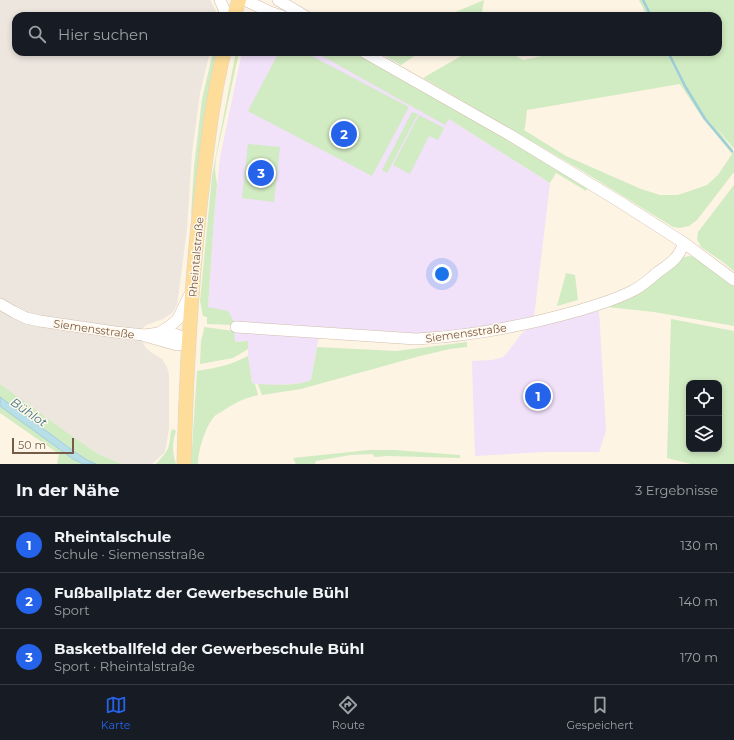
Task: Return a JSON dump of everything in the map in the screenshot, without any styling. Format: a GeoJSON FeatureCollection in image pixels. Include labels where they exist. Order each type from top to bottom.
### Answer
{"type":"FeatureCollection","features":[{"type":"Feature","properties":{"kind":"main road"},"geometry":{"type":"LineString","coordinates":[[235,12],[239,0]]}},
{"type":"Feature","properties":{"kind":"main road","name":"Rheintalstraße"},"geometry":{"type":"LineString","coordinates":[[184,464],[192,291],[211,117],[223,56]]}},
{"type":"Feature","properties":{"kind":"street"},"geometry":{"type":"LineString","coordinates":[[220,0],[225,12]]}},
{"type":"Feature","properties":{"kind":"street"},"geometry":{"type":"LineString","coordinates":[[245,0],[270,12]]}},
{"type":"Feature","properties":{"kind":"street"},"geometry":{"type":"LineString","coordinates":[[278,0],[298,12]]}},
{"type":"Feature","properties":{"kind":"street"},"geometry":{"type":"LineString","coordinates":[[371,56],[510,135],[620,202],[684,244],[734,280]]}},
{"type":"Feature","properties":{"kind":"street","name":"Siemensstraße"},"geometry":{"type":"LineString","coordinates":[[236,327],[416,340],[445,338],[516,326],[553,318],[600,304],[634,290],[674,261],[684,244]]}},
{"type":"Feature","properties":{"kind":"street"},"geometry":{"type":"LineString","coordinates":[[159,333],[178,319],[192,291]]}},
{"type":"Feature","properties":{"kind":"street","name":"Siemensstraße"},"geometry":{"type":"LineString","coordinates":[[0,304],[26,318],[40,321],[144,336],[159,333],[174,334],[180,336],[189,343]]}},
{"type":"Feature","properties":{"kind":"street"},"geometry":{"type":"LineString","coordinates":[[144,336],[177,345],[189,343]]}},
{"type":"Feature","properties":{"kind":"shaded area"},"geometry":{"type":"Polygon","coordinates":[[[0,0],[210,0],[216,12],[12,12],[12,56],[209,56],[200,93],[192,153],[187,229],[177,305],[173,312],[163,319],[146,325],[142,329],[142,340],[146,348],[162,359],[167,367],[169,375],[169,429],[165,452],[152,464],[122,464],[98,454],[0,384],[0,0]]]}},
{"type":"Feature","properties":{"kind":"shaded area"},"geometry":{"type":"Polygon","coordinates":[[[241,56],[337,56],[449,119],[550,183],[534,317],[469,331],[427,335],[320,329],[311,380],[306,383],[276,385],[252,384],[248,356],[248,341],[234,342],[233,320],[208,307],[220,158],[241,56]]]}},
{"type":"Feature","properties":{"kind":"shaded area"},"geometry":{"type":"Polygon","coordinates":[[[599,311],[606,431],[599,452],[543,452],[475,456],[472,361],[492,360],[503,357],[522,333],[528,329],[599,311]]]}},
{"type":"Feature","properties":{"kind":"green space"},"geometry":{"type":"Polygon","coordinates":[[[484,0],[482,12],[456,12],[484,0]]]}},
{"type":"Feature","properties":{"kind":"green space"},"geometry":{"type":"Polygon","coordinates":[[[639,0],[734,0],[734,149],[716,127],[734,152],[734,172],[697,220],[689,226],[680,228],[673,227],[581,170],[423,78],[461,56],[516,56],[523,60],[542,56],[722,56],[722,12],[645,12],[639,0]],[[680,84],[527,110],[524,130],[566,156],[641,189],[660,195],[678,195],[707,185],[718,175],[732,154],[702,117],[680,84]]]}},
{"type":"Feature","properties":{"kind":"green space"},"geometry":{"type":"Polygon","coordinates":[[[212,56],[216,56],[204,119],[194,211],[191,215],[194,167],[202,99],[212,56]]]}},
{"type":"Feature","properties":{"kind":"green space"},"geometry":{"type":"Polygon","coordinates":[[[235,56],[238,56],[216,158],[215,170],[217,185],[208,307],[228,311],[234,325],[207,324],[207,317],[203,316],[200,301],[212,176],[235,56]]]}},
{"type":"Feature","properties":{"kind":"green space"},"geometry":{"type":"Polygon","coordinates":[[[277,56],[312,56],[409,107],[372,176],[248,111],[277,56]]]}},
{"type":"Feature","properties":{"kind":"green space"},"geometry":{"type":"Polygon","coordinates":[[[322,56],[364,56],[588,186],[586,191],[556,173],[550,183],[449,119],[445,125],[322,56]]]}},
{"type":"Feature","properties":{"kind":"green space"},"geometry":{"type":"Polygon","coordinates":[[[385,56],[414,56],[401,65],[385,56]]]}},
{"type":"Feature","properties":{"kind":"green space"},"geometry":{"type":"Polygon","coordinates":[[[412,112],[418,114],[387,173],[382,170],[412,112]]]}},
{"type":"Feature","properties":{"kind":"green space"},"geometry":{"type":"Polygon","coordinates":[[[419,115],[444,128],[438,140],[429,136],[410,174],[393,165],[419,115]]]}},
{"type":"Feature","properties":{"kind":"green space"},"geometry":{"type":"Polygon","coordinates":[[[248,144],[280,147],[274,202],[242,198],[248,144]]]}},
{"type":"Feature","properties":{"kind":"green space"},"geometry":{"type":"Polygon","coordinates":[[[734,185],[734,271],[701,247],[697,239],[698,232],[734,185]]]}},
{"type":"Feature","properties":{"kind":"green space"},"geometry":{"type":"Polygon","coordinates":[[[690,256],[696,258],[734,286],[734,326],[654,312],[607,307],[677,261],[684,257],[690,256]]]}},
{"type":"Feature","properties":{"kind":"green space"},"geometry":{"type":"Polygon","coordinates":[[[566,273],[575,275],[578,300],[557,306],[566,273]]]}},
{"type":"Feature","properties":{"kind":"green space"},"geometry":{"type":"Polygon","coordinates":[[[671,319],[734,331],[734,464],[691,464],[667,458],[671,319]]]}},
{"type":"Feature","properties":{"kind":"green space"},"geometry":{"type":"Polygon","coordinates":[[[204,327],[234,331],[235,342],[248,341],[248,349],[233,358],[200,364],[201,341],[204,327]]]}},
{"type":"Feature","properties":{"kind":"green space"},"geometry":{"type":"Polygon","coordinates":[[[467,342],[467,347],[450,349],[420,356],[301,389],[262,395],[258,384],[292,384],[311,380],[317,347],[396,351],[467,342]]]}},
{"type":"Feature","properties":{"kind":"green space"},"geometry":{"type":"Polygon","coordinates":[[[248,356],[252,383],[255,384],[258,395],[230,406],[215,416],[211,421],[203,439],[198,464],[191,464],[197,371],[223,366],[248,356]]]}},
{"type":"Feature","properties":{"kind":"green space"},"geometry":{"type":"Polygon","coordinates":[[[0,384],[98,454],[122,464],[96,464],[87,460],[0,397],[0,384]]]}},
{"type":"Feature","properties":{"kind":"green space"},"geometry":{"type":"Polygon","coordinates":[[[0,406],[73,459],[83,464],[57,464],[59,454],[0,413],[0,406]]]}},
{"type":"Feature","properties":{"kind":"green space"},"geometry":{"type":"Polygon","coordinates":[[[173,429],[176,431],[173,448],[176,464],[156,464],[168,449],[171,431],[173,429]]]}},
{"type":"Feature","properties":{"kind":"green space"},"geometry":{"type":"Polygon","coordinates":[[[369,450],[394,450],[460,455],[460,458],[375,457],[372,454],[350,455],[316,461],[315,464],[296,464],[293,458],[369,450]]]}},
{"type":"Feature","properties":{"kind":"water"},"geometry":{"type":"Polygon","coordinates":[[[0,397],[75,452],[96,464],[83,464],[73,459],[0,406],[0,397]]]}},
{"type":"Feature","properties":{"kind":"waterway"},"geometry":{"type":"LineString","coordinates":[[643,0],[649,12]]}},
{"type":"Feature","properties":{"kind":"waterway"},"geometry":{"type":"LineString","coordinates":[[670,56],[685,86],[705,119],[732,151]]}},
{"type":"Feature","properties":{"kind":"place","name":"Fußballplatz der Gewerbeschule Bühl"},"geometry":{"type":"Point","coordinates":[344,134]}},
{"type":"Feature","properties":{"kind":"place","name":"Basketballfeld der Gewerbeschule Bühl"},"geometry":{"type":"Point","coordinates":[261,173]}},
{"type":"Feature","properties":{"kind":"place","name":"Rheintalschule"},"geometry":{"type":"Point","coordinates":[538,396]}},
{"type":"Feature","properties":{"kind":"water label","name":"Bühlot"},"geometry":{"type":"Point","coordinates":[29,412]}}]}
